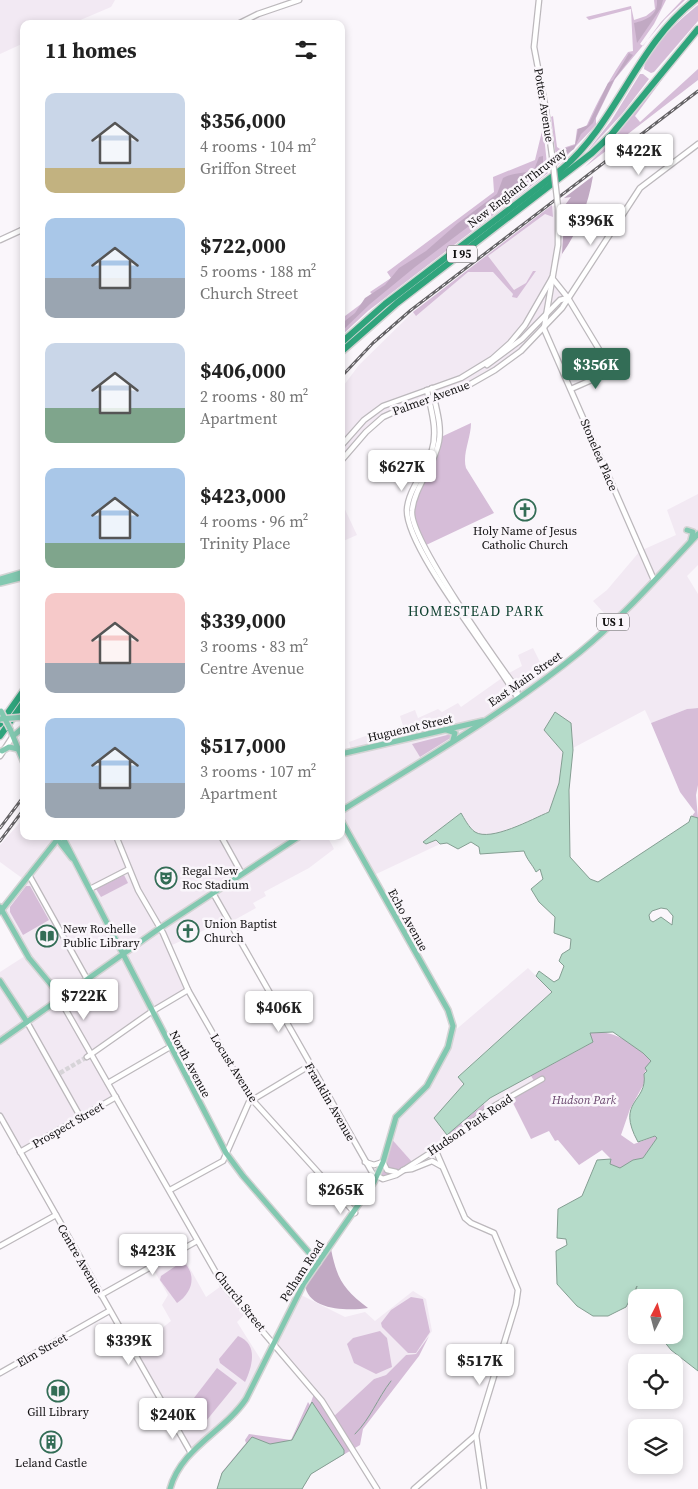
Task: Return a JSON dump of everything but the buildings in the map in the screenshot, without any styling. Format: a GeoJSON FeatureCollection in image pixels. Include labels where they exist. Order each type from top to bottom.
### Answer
{"type":"FeatureCollection","features":[{"type":"Feature","properties":{"kind":"highway","name":"New England Thruway"},"geometry":{"type":"LineString","coordinates":[[345,339],[385,304],[575,157],[603,125],[652,43],[676,16],[695,0]]}},
{"type":"Feature","properties":{"kind":"highway","name":"New England Thruway"},"geometry":{"type":"LineString","coordinates":[[345,348],[397,303],[592,154],[611,135],[698,29]]}},
{"type":"Feature","properties":{"kind":"highway"},"geometry":{"type":"LineString","coordinates":[[0,724],[20,696]]}},
{"type":"Feature","properties":{"kind":"highway"},"geometry":{"type":"LineString","coordinates":[[0,736],[20,708]]}},
{"type":"Feature","properties":{"kind":"main road"},"geometry":{"type":"LineString","coordinates":[[687,530],[693,534],[691,542]]}},
{"type":"Feature","properties":{"kind":"main road","name":"East Main Street"},"geometry":{"type":"LineString","coordinates":[[345,809],[451,743],[518,698],[582,651],[608,628],[698,534]]}},
{"type":"Feature","properties":{"kind":"main road"},"geometry":{"type":"LineString","coordinates":[[0,579],[20,573]]}},
{"type":"Feature","properties":{"kind":"main road"},"geometry":{"type":"LineString","coordinates":[[0,583],[20,578]]}},
{"type":"Feature","properties":{"kind":"main road"},"geometry":{"type":"LineString","coordinates":[[1,709],[2,718],[10,729],[20,754]]}},
{"type":"Feature","properties":{"kind":"main road"},"geometry":{"type":"LineString","coordinates":[[2,718],[20,717]]}},
{"type":"Feature","properties":{"kind":"main road","name":"Huguenot Street"},"geometry":{"type":"LineString","coordinates":[[345,753],[483,720]]}},
{"type":"Feature","properties":{"kind":"main road"},"geometry":{"type":"LineString","coordinates":[[443,729],[455,733],[455,738],[451,743]]}},
{"type":"Feature","properties":{"kind":"main road"},"geometry":{"type":"LineString","coordinates":[[13,736],[20,730]]}},
{"type":"Feature","properties":{"kind":"main road"},"geometry":{"type":"LineString","coordinates":[[1,754],[9,747],[18,749]]}},
{"type":"Feature","properties":{"kind":"main road","name":"Echo Avenue"},"geometry":{"type":"LineString","coordinates":[[345,827],[448,1010],[453,1022],[453,1031]]}},
{"type":"Feature","properties":{"kind":"main road"},"geometry":{"type":"LineString","coordinates":[[50,840],[51,846]]}},
{"type":"Feature","properties":{"kind":"main road"},"geometry":{"type":"LineString","coordinates":[[56,840],[1,909],[29,958],[58,993],[59,998]]}},
{"type":"Feature","properties":{"kind":"main road","name":"North Avenue"},"geometry":{"type":"LineString","coordinates":[[61,840],[124,952],[151,1012],[226,1153],[243,1176],[318,1263]]}},
{"type":"Feature","properties":{"kind":"main road"},"geometry":{"type":"LineString","coordinates":[[0,1041],[124,952],[294,840]]}},
{"type":"Feature","properties":{"kind":"main road"},"geometry":{"type":"LineString","coordinates":[[0,981],[27,1022]]}},
{"type":"Feature","properties":{"kind":"main road","name":"Pelham Road"},"geometry":{"type":"LineString","coordinates":[[170,1489],[179,1467],[191,1453],[241,1406],[294,1300],[318,1263],[355,1213],[378,1175],[396,1117],[427,1086],[448,1047],[453,1031]]}},
{"type":"Feature","properties":{"kind":"street"},"geometry":{"type":"LineString","coordinates":[[246,20],[299,0]]}},
{"type":"Feature","properties":{"kind":"street","name":"Potter Avenue"},"geometry":{"type":"LineString","coordinates":[[539,0],[534,47],[546,110],[553,162],[558,207],[559,245],[544,329]]}},
{"type":"Feature","properties":{"kind":"street","name":"Palmer Avenue"},"geometry":{"type":"LineString","coordinates":[[345,456],[366,432],[383,417],[402,408],[467,386],[495,370],[521,351],[562,308],[640,188],[698,144]]}},
{"type":"Feature","properties":{"kind":"street"},"geometry":{"type":"LineString","coordinates":[[0,240],[20,231]]}},
{"type":"Feature","properties":{"kind":"street"},"geometry":{"type":"LineString","coordinates":[[552,278],[568,298],[612,371],[570,389]]}},
{"type":"Feature","properties":{"kind":"street","name":"Palmer Avenue"},"geometry":{"type":"LineString","coordinates":[[472,372],[501,352],[518,334],[538,305],[552,278]]}},
{"type":"Feature","properties":{"kind":"street","name":"Palmer Avenue"},"geometry":{"type":"LineString","coordinates":[[345,441],[364,420],[383,406],[430,389],[494,362],[547,315],[560,300],[568,298]]}},
{"type":"Feature","properties":{"kind":"street","name":"Stonelea Place"},"geometry":{"type":"LineString","coordinates":[[544,329],[654,580]]}},
{"type":"Feature","properties":{"kind":"street"},"geometry":{"type":"LineString","coordinates":[[430,389],[440,438],[434,459],[414,502],[412,522],[426,552],[517,689],[518,698]]}},
{"type":"Feature","properties":{"kind":"street"},"geometry":{"type":"LineString","coordinates":[[1,754],[13,736]]}},
{"type":"Feature","properties":{"kind":"street","name":"Locust Avenue"},"geometry":{"type":"LineString","coordinates":[[118,840],[129,868],[160,928],[188,990],[251,1100],[355,1213]]}},
{"type":"Feature","properties":{"kind":"street"},"geometry":{"type":"LineString","coordinates":[[223,840],[242,874]]}},
{"type":"Feature","properties":{"kind":"street"},"geometry":{"type":"LineString","coordinates":[[90,889],[129,868]]}},
{"type":"Feature","properties":{"kind":"street"},"geometry":{"type":"LineString","coordinates":[[29,875],[87,979]]}},
{"type":"Feature","properties":{"kind":"street","name":"Franklin Avenue"},"geometry":{"type":"LineString","coordinates":[[213,893],[364,1162],[370,1172],[378,1175]]}},
{"type":"Feature","properties":{"kind":"street"},"geometry":{"type":"LineString","coordinates":[[89,1055],[151,1012],[188,990]]}},
{"type":"Feature","properties":{"kind":"street","name":"Church Street"},"geometry":{"type":"LineString","coordinates":[[59,998],[89,1055],[116,1097],[223,1285],[322,1401],[377,1489]]}},
{"type":"Feature","properties":{"kind":"street"},"geometry":{"type":"LineString","coordinates":[[27,1022],[59,1074],[81,1118]]}},
{"type":"Feature","properties":{"kind":"street"},"geometry":{"type":"LineString","coordinates":[[108,1084],[170,1048]]}},
{"type":"Feature","properties":{"kind":"street"},"geometry":{"type":"LineString","coordinates":[[170,1190],[222,1161],[251,1100],[309,1066]]}},
{"type":"Feature","properties":{"kind":"street","name":"Hudson Park Road"},"geometry":{"type":"LineString","coordinates":[[378,1175],[386,1179],[435,1150],[489,1109],[542,1080]]}},
{"type":"Feature","properties":{"kind":"street","name":"Prospect Street"},"geometry":{"type":"LineString","coordinates":[[20,1152],[116,1097]]}},
{"type":"Feature","properties":{"kind":"street","name":"Centre Avenue"},"geometry":{"type":"LineString","coordinates":[[0,1116],[191,1453]]}},
{"type":"Feature","properties":{"kind":"street"},"geometry":{"type":"LineString","coordinates":[[435,1150],[465,1218],[470,1223],[490,1230],[497,1238],[518,1290],[516,1304],[476,1435],[484,1489]]}},
{"type":"Feature","properties":{"kind":"street"},"geometry":{"type":"LineString","coordinates":[[364,1162],[374,1165],[383,1162],[388,1170],[399,1171],[412,1169],[432,1161],[441,1166]]}},
{"type":"Feature","properties":{"kind":"street"},"geometry":{"type":"LineString","coordinates":[[0,1246],[56,1215]]}},
{"type":"Feature","properties":{"kind":"street"},"geometry":{"type":"LineString","coordinates":[[101,1294],[198,1241]]}},
{"type":"Feature","properties":{"kind":"street","name":"Elm Street"},"geometry":{"type":"LineString","coordinates":[[0,1373],[109,1311]]}},
{"type":"Feature","properties":{"kind":"street"},"geometry":{"type":"LineString","coordinates":[[414,1489],[476,1435]]}},
{"type":"Feature","properties":{"kind":"shaded area"},"geometry":{"type":"Polygon","coordinates":[[[0,0],[115,0],[111,7],[80,20],[20,20],[20,45],[0,54],[0,0]]]}},
{"type":"Feature","properties":{"kind":"shaded area"},"geometry":{"type":"Polygon","coordinates":[[[657,0],[663,0],[661,8],[637,43],[634,23],[647,19],[653,14],[656,10],[657,0]]]}},
{"type":"Feature","properties":{"kind":"shaded area"},"geometry":{"type":"Polygon","coordinates":[[[629,53],[633,55],[614,80],[593,123],[581,134],[574,149],[562,157],[559,153],[560,150],[575,145],[578,129],[588,125],[608,83],[613,80],[629,53]]]}},
{"type":"Feature","properties":{"kind":"shaded area"},"geometry":{"type":"Polygon","coordinates":[[[543,156],[543,174],[539,179],[506,198],[415,267],[370,304],[345,328],[345,321],[355,313],[365,298],[385,285],[399,268],[426,251],[458,223],[497,194],[503,178],[534,170],[539,157],[543,156]]]}},
{"type":"Feature","properties":{"kind":"shaded area"},"geometry":{"type":"Polygon","coordinates":[[[593,176],[552,280],[567,300],[520,353],[479,381],[398,410],[374,425],[345,458],[345,384],[359,365],[413,312],[593,176]]]}},
{"type":"Feature","properties":{"kind":"shaded area"},"geometry":{"type":"Polygon","coordinates":[[[593,176],[582,217],[562,254],[565,205],[571,197],[564,198],[593,176]]]}},
{"type":"Feature","properties":{"kind":"shaded area"},"geometry":{"type":"Polygon","coordinates":[[[698,494],[698,565],[687,576],[698,594],[698,708],[687,709],[651,723],[645,710],[573,748],[571,723],[544,730],[563,752],[559,783],[549,812],[497,834],[485,835],[474,832],[460,813],[423,842],[436,839],[440,844],[372,876],[345,829],[345,754],[352,753],[349,742],[382,730],[387,743],[407,739],[400,716],[415,710],[418,718],[438,709],[442,712],[458,703],[461,707],[522,666],[518,655],[533,648],[547,676],[613,623],[593,601],[607,590],[640,551],[676,535],[667,510],[698,494]]]}},
{"type":"Feature","properties":{"kind":"shaded area"},"geometry":{"type":"Polygon","coordinates":[[[345,510],[357,535],[345,540],[345,510]]]}},
{"type":"Feature","properties":{"kind":"shaded area"},"geometry":{"type":"Polygon","coordinates":[[[555,712],[571,723],[573,750],[569,790],[570,857],[590,879],[598,882],[689,822],[691,816],[698,818],[698,1371],[683,1359],[683,1354],[676,1354],[666,1344],[683,1344],[683,1289],[636,1289],[637,1286],[635,1289],[628,1289],[628,1303],[626,1307],[608,1316],[593,1316],[577,1306],[557,1284],[556,1251],[567,1245],[566,1239],[557,1238],[558,1209],[582,1196],[597,1160],[611,1159],[610,1164],[620,1168],[633,1160],[643,1158],[657,1138],[655,1136],[638,1142],[630,1118],[634,1103],[642,1091],[644,1074],[647,1071],[645,1068],[651,1061],[643,1053],[613,1032],[590,1033],[593,1042],[490,1098],[447,1135],[434,1118],[464,1084],[458,1077],[552,992],[536,976],[539,971],[554,982],[559,979],[564,966],[559,961],[562,954],[570,949],[571,939],[554,933],[555,917],[539,902],[531,889],[543,879],[540,869],[536,872],[524,851],[480,854],[479,847],[471,842],[458,849],[447,843],[440,844],[436,840],[426,844],[423,842],[461,813],[475,832],[491,834],[512,828],[549,812],[559,783],[563,752],[544,730],[555,712]],[[661,908],[652,911],[649,915],[650,920],[653,922],[661,917],[672,925],[673,916],[667,909],[661,908]]]}},
{"type":"Feature","properties":{"kind":"shaded area"},"geometry":{"type":"Polygon","coordinates":[[[20,822],[20,840],[329,840],[334,849],[309,868],[264,892],[266,896],[253,903],[256,908],[229,923],[226,920],[170,946],[190,991],[151,1013],[93,1054],[116,1099],[21,1152],[0,1115],[0,972],[28,954],[3,909],[26,881],[0,862],[0,845],[20,822]]]}},
{"type":"Feature","properties":{"kind":"shaded area"},"geometry":{"type":"Polygon","coordinates":[[[528,968],[552,992],[458,1076],[464,1084],[434,1118],[451,1140],[413,1163],[389,1136],[395,1114],[415,1098],[433,1074],[452,1033],[528,968]]]}},
{"type":"Feature","properties":{"kind":"shaded area"},"geometry":{"type":"Polygon","coordinates":[[[531,1076],[536,1084],[485,1113],[484,1104],[490,1098],[531,1076]]]}},
{"type":"Feature","properties":{"kind":"shaded area"},"geometry":{"type":"Polygon","coordinates":[[[179,1249],[206,1297],[224,1284],[247,1312],[237,1322],[263,1363],[241,1406],[192,1454],[132,1352],[171,1321],[162,1305],[168,1295],[151,1265],[179,1249]]]}},
{"type":"Feature","properties":{"kind":"shaded area"},"geometry":{"type":"Polygon","coordinates":[[[331,1249],[342,1283],[368,1308],[340,1309],[330,1307],[313,1300],[308,1293],[305,1284],[331,1249]]]}},
{"type":"Feature","properties":{"kind":"shaded area"},"geometry":{"type":"Polygon","coordinates":[[[413,1291],[426,1299],[432,1331],[416,1354],[406,1355],[386,1375],[374,1379],[332,1418],[274,1342],[297,1293],[345,1317],[365,1312],[375,1321],[413,1291]]]}},
{"type":"Feature","properties":{"kind":"shaded area"},"geometry":{"type":"Polygon","coordinates":[[[312,1402],[344,1450],[344,1454],[311,1474],[302,1489],[217,1489],[222,1473],[252,1437],[270,1444],[292,1440],[312,1402]]]}},
{"type":"Feature","properties":{"kind":"green space"},"geometry":{"type":"Polygon","coordinates":[[[654,0],[666,0],[654,24],[640,44],[643,46],[615,79],[596,118],[596,125],[557,166],[551,117],[553,116],[557,147],[560,149],[575,144],[577,129],[586,127],[616,70],[628,52],[633,51],[631,9],[589,20],[586,17],[631,6],[634,20],[646,16],[655,9],[654,0]]]}},
{"type":"Feature","properties":{"kind":"green space"},"geometry":{"type":"Polygon","coordinates":[[[682,0],[685,0],[665,19],[647,40],[661,22],[682,0]]]}},
{"type":"Feature","properties":{"kind":"green space"},"geometry":{"type":"Polygon","coordinates":[[[698,5],[698,21],[654,72],[651,73],[644,69],[650,53],[657,44],[698,5]]]}},
{"type":"Feature","properties":{"kind":"green space"},"geometry":{"type":"Polygon","coordinates":[[[698,69],[698,80],[585,167],[614,138],[667,73],[635,116],[640,122],[698,69]]]}},
{"type":"Feature","properties":{"kind":"green space"},"geometry":{"type":"Polygon","coordinates":[[[640,74],[649,79],[622,114],[585,154],[611,121],[640,74]]]}},
{"type":"Feature","properties":{"kind":"green space"},"geometry":{"type":"Polygon","coordinates":[[[543,127],[548,173],[368,311],[345,332],[345,316],[373,295],[370,292],[391,278],[387,272],[494,192],[493,177],[535,160],[543,127]]]}},
{"type":"Feature","properties":{"kind":"green space"},"geometry":{"type":"Polygon","coordinates":[[[552,205],[553,217],[545,214],[488,256],[514,290],[526,283],[533,271],[536,271],[517,298],[512,297],[513,294],[493,272],[468,272],[416,316],[413,312],[552,205]]]}},
{"type":"Feature","properties":{"kind":"green space"},"geometry":{"type":"Polygon","coordinates":[[[471,423],[465,457],[466,468],[494,513],[424,546],[414,524],[413,510],[441,437],[471,423]]]}},
{"type":"Feature","properties":{"kind":"green space"},"geometry":{"type":"Polygon","coordinates":[[[698,708],[698,785],[696,795],[698,818],[692,816],[695,812],[680,792],[651,723],[687,709],[698,708]]]}},
{"type":"Feature","properties":{"kind":"green space"},"geometry":{"type":"Polygon","coordinates":[[[451,734],[452,737],[420,757],[412,744],[451,734]]]}},
{"type":"Feature","properties":{"kind":"green space"},"geometry":{"type":"Polygon","coordinates":[[[124,875],[128,883],[101,897],[96,889],[124,875]]]}},
{"type":"Feature","properties":{"kind":"green space"},"geometry":{"type":"Polygon","coordinates":[[[26,886],[30,886],[49,920],[23,935],[10,912],[10,907],[26,886]]]}},
{"type":"Feature","properties":{"kind":"green space","name":"Hudson Park"},"geometry":{"type":"Polygon","coordinates":[[[599,1032],[614,1035],[627,1041],[651,1061],[644,1074],[645,1082],[630,1109],[621,1135],[634,1144],[656,1136],[657,1138],[643,1158],[633,1160],[620,1169],[609,1164],[611,1159],[602,1150],[579,1165],[558,1140],[555,1141],[549,1131],[531,1139],[510,1097],[536,1084],[531,1076],[593,1042],[589,1033],[599,1032]]]}},
{"type":"Feature","properties":{"kind":"green space"},"geometry":{"type":"Polygon","coordinates":[[[484,1104],[485,1113],[451,1140],[447,1135],[484,1104]]]}},
{"type":"Feature","properties":{"kind":"green space"},"geometry":{"type":"Polygon","coordinates":[[[389,1136],[413,1163],[399,1172],[378,1177],[389,1136]]]}},
{"type":"Feature","properties":{"kind":"green space"},"geometry":{"type":"Polygon","coordinates":[[[183,1261],[190,1272],[191,1283],[187,1294],[177,1303],[160,1280],[161,1276],[183,1261]]]}},
{"type":"Feature","properties":{"kind":"green space"},"geometry":{"type":"Polygon","coordinates":[[[411,1297],[423,1299],[430,1332],[416,1353],[408,1353],[382,1327],[381,1323],[391,1310],[411,1297]]]}},
{"type":"Feature","properties":{"kind":"green space"},"geometry":{"type":"Polygon","coordinates":[[[380,1331],[387,1338],[392,1367],[376,1374],[354,1363],[347,1344],[353,1338],[380,1331]]]}},
{"type":"Feature","properties":{"kind":"green space"},"geometry":{"type":"Polygon","coordinates":[[[238,1336],[249,1344],[252,1356],[250,1370],[245,1382],[220,1363],[219,1359],[238,1336]]]}},
{"type":"Feature","properties":{"kind":"green space"},"geometry":{"type":"Polygon","coordinates":[[[429,1336],[419,1356],[363,1429],[360,1445],[311,1474],[302,1489],[217,1489],[222,1472],[246,1443],[245,1440],[249,1434],[291,1440],[308,1402],[310,1405],[315,1391],[333,1417],[374,1379],[386,1375],[406,1355],[416,1354],[429,1336]]]}},
{"type":"Feature","properties":{"kind":"green space"},"geometry":{"type":"Polygon","coordinates":[[[217,1368],[237,1383],[202,1426],[184,1411],[217,1368]]]}},
{"type":"Feature","properties":{"kind":"waterway"},"geometry":{"type":"LineString","coordinates":[[355,1434],[365,1422],[391,1381]]}},
{"type":"Feature","properties":{"kind":"tunnel"},"geometry":{"type":"LineString","coordinates":[[60,1073],[87,1057]]}},
{"type":"Feature","properties":{"kind":"railway"},"geometry":{"type":"LineString","coordinates":[[345,373],[373,343],[411,310],[698,91]]}},
{"type":"Feature","properties":{"kind":"railway"},"geometry":{"type":"LineString","coordinates":[[0,828],[20,801]]}},
{"type":"Feature","properties":{"kind":"railway"},"geometry":{"type":"LineString","coordinates":[[0,841],[20,814]]}},
{"type":"Feature","properties":{"kind":"place","name":"Holy Name of Jesus Catholic Church"},"geometry":{"type":"Point","coordinates":[525,510]}},
{"type":"Feature","properties":{"kind":"place","name":"Regal New Roc Stadium"},"geometry":{"type":"Point","coordinates":[166,878]}},
{"type":"Feature","properties":{"kind":"place","name":"Union Baptist Church"},"geometry":{"type":"Point","coordinates":[188,931]}},
{"type":"Feature","properties":{"kind":"place","name":"New Rochelle Public Library"},"geometry":{"type":"Point","coordinates":[47,936]}},
{"type":"Feature","properties":{"kind":"place","name":"Gill Library"},"geometry":{"type":"Point","coordinates":[58,1391]}},
{"type":"Feature","properties":{"kind":"place","name":"Leland Castle"},"geometry":{"type":"Point","coordinates":[51,1442]}},
{"type":"Feature","properties":{"kind":"district","name":"HOMESTEAD PARK"},"geometry":{"type":"Point","coordinates":[476,611]}}]}
